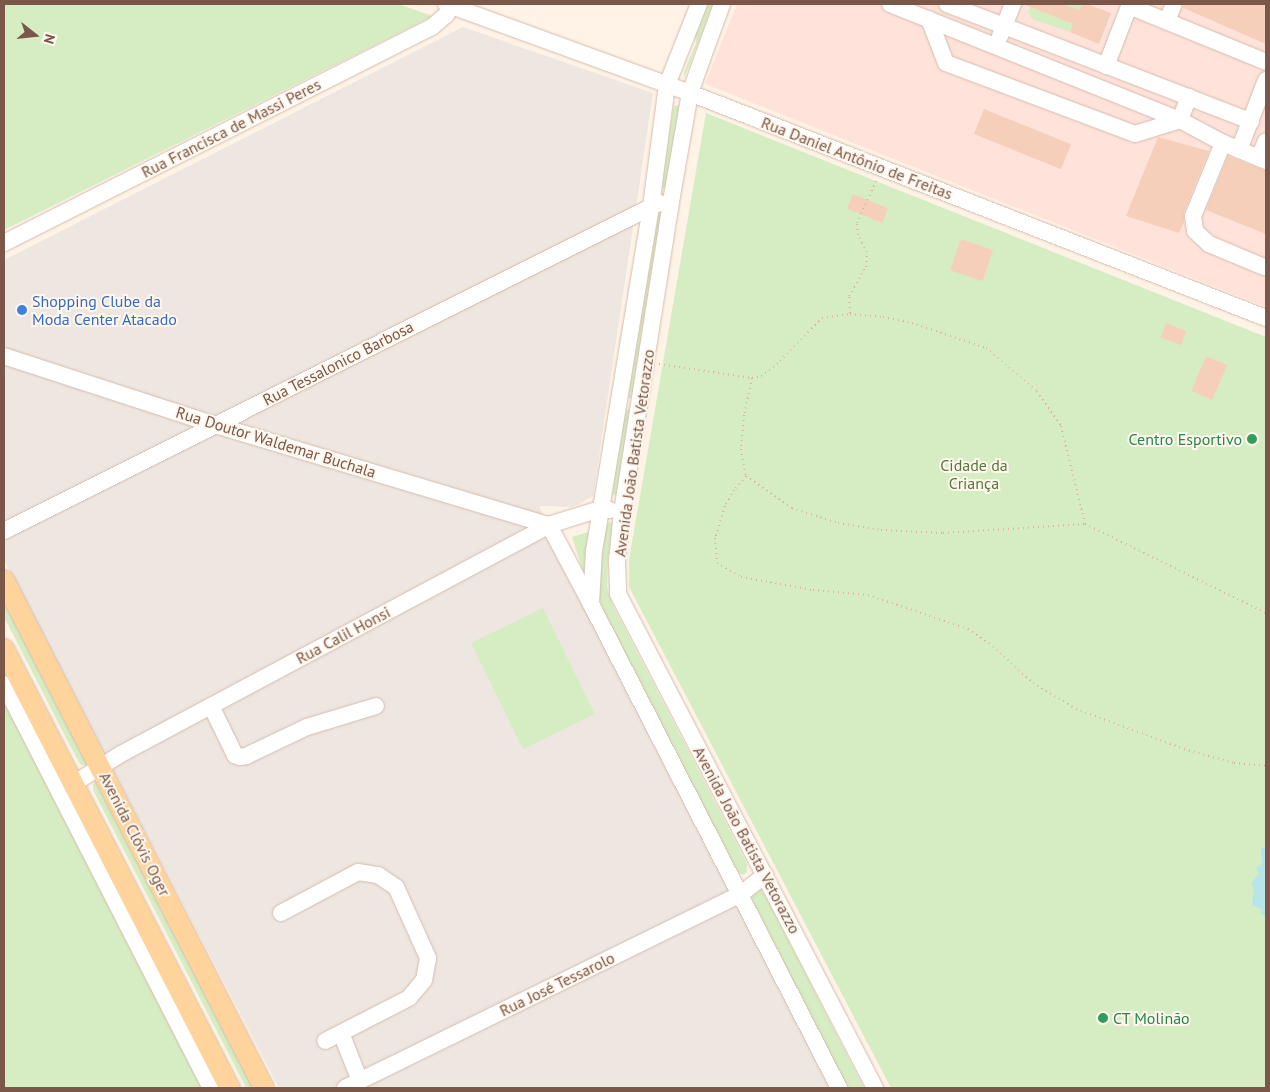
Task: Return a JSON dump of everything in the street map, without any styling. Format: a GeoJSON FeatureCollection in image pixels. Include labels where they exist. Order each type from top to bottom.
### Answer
{"type":"FeatureCollection","features":[{"type":"Feature","properties":{"kind":"main road","name":"Avenida Clóvis Oger"},"geometry":{"type":"LineString","coordinates":[[4,580],[264,1088]]}},
{"type":"Feature","properties":{"kind":"main road","name":"Avenida Clóvis Oger"},"geometry":{"type":"LineString","coordinates":[[4,649],[230,1088]]}},
{"type":"Feature","properties":{"kind":"street","name":"Rua Daniel Antônio de Freitas"},"geometry":{"type":"LineString","coordinates":[[451,4],[690,93],[1266,318]]}},
{"type":"Feature","properties":{"kind":"street","name":"Rua Francisca de Massi Peres"},"geometry":{"type":"LineString","coordinates":[[4,243],[432,27],[446,15],[451,4]]}},
{"type":"Feature","properties":{"kind":"street","name":"Avenida João Batista Vetorazzo"},"geometry":{"type":"LineString","coordinates":[[699,4],[667,85],[651,206],[594,550],[591,604],[839,1088]]}},
{"type":"Feature","properties":{"kind":"street","name":"Avenida João Batista Vetorazzo"},"geometry":{"type":"LineString","coordinates":[[722,4],[690,93],[622,510],[617,561],[618,594],[875,1088]]}},
{"type":"Feature","properties":{"kind":"street"},"geometry":{"type":"LineString","coordinates":[[890,4],[1180,120],[1223,143],[1263,159],[1266,141]]}},
{"type":"Feature","properties":{"kind":"street"},"geometry":{"type":"LineString","coordinates":[[947,4],[972,8],[1004,26],[1251,121]]}},
{"type":"Feature","properties":{"kind":"street"},"geometry":{"type":"LineString","coordinates":[[996,46],[1013,4]]}},
{"type":"Feature","properties":{"kind":"street"},"geometry":{"type":"LineString","coordinates":[[1167,21],[1174,4]]}},
{"type":"Feature","properties":{"kind":"street"},"geometry":{"type":"LineString","coordinates":[[1106,66],[1130,5],[1266,62]]}},
{"type":"Feature","properties":{"kind":"street"},"geometry":{"type":"LineString","coordinates":[[929,19],[946,63],[1134,134],[1180,120]]}},
{"type":"Feature","properties":{"kind":"street"},"geometry":{"type":"LineString","coordinates":[[1239,150],[1266,80]]}},
{"type":"Feature","properties":{"kind":"street"},"geometry":{"type":"LineString","coordinates":[[1180,120],[1189,97]]}},
{"type":"Feature","properties":{"kind":"street"},"geometry":{"type":"LineString","coordinates":[[1223,143],[1193,216],[1195,231],[1209,244],[1264,267]]}},
{"type":"Feature","properties":{"kind":"street","name":"Rua Tessalonico Barbosa"},"geometry":{"type":"LineString","coordinates":[[4,532],[672,196]]}},
{"type":"Feature","properties":{"kind":"street","name":"Rua Doutor Waldemar Buchala"},"geometry":{"type":"LineString","coordinates":[[4,356],[215,425],[549,525]]}},
{"type":"Feature","properties":{"kind":"street"},"geometry":{"type":"LineString","coordinates":[[619,401],[640,404]]}},
{"type":"Feature","properties":{"kind":"street","name":"Rua Calil Honsi"},"geometry":{"type":"LineString","coordinates":[[73,784],[211,706],[549,525],[600,510],[622,510]]}},
{"type":"Feature","properties":{"kind":"street"},"geometry":{"type":"LineString","coordinates":[[549,525],[591,604]]}},
{"type":"Feature","properties":{"kind":"street"},"geometry":{"type":"LineString","coordinates":[[4,684],[211,1088]]}},
{"type":"Feature","properties":{"kind":"street"},"geometry":{"type":"LineString","coordinates":[[211,706],[235,755],[240,757],[246,756],[307,727],[376,706]]}},
{"type":"Feature","properties":{"kind":"street"},"geometry":{"type":"LineString","coordinates":[[281,913],[358,872],[378,874],[396,887],[428,958],[424,980],[409,998],[325,1041]]}},
{"type":"Feature","properties":{"kind":"street","name":"Rua José Tessarolo"},"geometry":{"type":"LineString","coordinates":[[345,1088],[741,894],[765,875]]}},
{"type":"Feature","properties":{"kind":"street"},"geometry":{"type":"LineString","coordinates":[[341,1033],[360,1081]]}},
{"type":"Feature","properties":{"kind":"path"},"geometry":{"type":"LineString","coordinates":[[850,314],[849,296],[866,267],[867,252],[858,235],[857,223],[882,168]]}},
{"type":"Feature","properties":{"kind":"path"},"geometry":{"type":"LineString","coordinates":[[647,362],[752,378],[761,376],[780,361],[822,318],[850,314],[883,317],[912,324],[986,348],[1037,391],[1061,426],[1085,524]]}},
{"type":"Feature","properties":{"kind":"path"},"geometry":{"type":"LineString","coordinates":[[752,378],[744,415],[741,448],[746,476],[792,508],[838,523],[881,530],[943,533],[1085,524],[1266,613]]}},
{"type":"Feature","properties":{"kind":"path"},"geometry":{"type":"LineString","coordinates":[[746,476],[734,490],[725,506],[715,538],[717,563],[741,576],[814,590],[868,595],[968,629],[989,643],[1033,683],[1076,709],[1184,749],[1234,763],[1266,766]]}},
{"type":"Feature","properties":{"kind":"shaded area"},"geometry":{"type":"Polygon","coordinates":[[[737,4],[1266,4],[1266,307],[705,84],[737,4]]]}},
{"type":"Feature","properties":{"kind":"shaded area"},"geometry":{"type":"Polygon","coordinates":[[[463,27],[653,93],[593,496],[573,507],[539,506],[830,1088],[279,1088],[4,560],[4,260],[463,27]]]}},
{"type":"Feature","properties":{"kind":"green space"},"geometry":{"type":"Polygon","coordinates":[[[4,4],[398,4],[433,16],[4,230],[4,4]]]}},
{"type":"Feature","properties":{"kind":"green space"},"geometry":{"type":"Polygon","coordinates":[[[705,4],[714,4],[684,78],[684,72],[696,43],[694,32],[705,4]]]}},
{"type":"Feature","properties":{"kind":"green space"},"geometry":{"type":"Polygon","coordinates":[[[1032,4],[1082,4],[1070,32],[1032,19],[1028,12],[1032,4]]]}},
{"type":"Feature","properties":{"kind":"green space"},"geometry":{"type":"Polygon","coordinates":[[[678,105],[681,109],[667,188],[663,188],[661,185],[673,110],[674,106],[678,105]]]}},
{"type":"Feature","properties":{"kind":"green space","name":"Cidade da Criança"},"geometry":{"type":"Polygon","coordinates":[[[706,113],[1266,337],[1266,1088],[891,1088],[629,587],[629,560],[706,113]]]}},
{"type":"Feature","properties":{"kind":"green space"},"geometry":{"type":"Polygon","coordinates":[[[658,212],[664,213],[632,398],[628,398],[627,395],[658,212]]]}},
{"type":"Feature","properties":{"kind":"green space"},"geometry":{"type":"Polygon","coordinates":[[[630,408],[633,412],[617,495],[614,495],[612,492],[624,412],[630,408]]]}},
{"type":"Feature","properties":{"kind":"green space"},"geometry":{"type":"Polygon","coordinates":[[[612,522],[614,525],[608,558],[607,587],[613,606],[747,864],[747,872],[744,875],[736,872],[606,619],[599,599],[600,558],[607,523],[612,522]]]}},
{"type":"Feature","properties":{"kind":"green space"},"geometry":{"type":"Polygon","coordinates":[[[594,530],[588,587],[572,537],[594,530]]]}},
{"type":"Feature","properties":{"kind":"green space"},"geometry":{"type":"Polygon","coordinates":[[[4,592],[89,761],[86,765],[81,765],[78,761],[4,617],[4,592]]]}},
{"type":"Feature","properties":{"kind":"green space"},"geometry":{"type":"Polygon","coordinates":[[[543,608],[595,714],[523,749],[471,643],[543,608]]]}},
{"type":"Feature","properties":{"kind":"green space"},"geometry":{"type":"Polygon","coordinates":[[[4,672],[9,682],[217,1088],[4,1088],[4,672]]]}},
{"type":"Feature","properties":{"kind":"green space"},"geometry":{"type":"Polygon","coordinates":[[[96,781],[259,1088],[246,1088],[93,790],[93,784],[96,781]]]}},
{"type":"Feature","properties":{"kind":"green space"},"geometry":{"type":"Polygon","coordinates":[[[761,890],[864,1088],[848,1088],[759,918],[751,896],[755,891],[761,890]]]}},
{"type":"Feature","properties":{"kind":"water"},"geometry":{"type":"Polygon","coordinates":[[[1266,847],[1266,916],[1262,915],[1260,908],[1252,906],[1254,888],[1251,883],[1259,874],[1256,868],[1262,864],[1261,848],[1266,847]]]}},
{"type":"Feature","properties":{"kind":"building"},"geometry":{"type":"Polygon","coordinates":[[[1023,4],[1062,4],[1079,10],[1082,4],[1086,4],[1111,13],[1099,44],[1070,32],[1073,24],[1023,4]]]}},
{"type":"Feature","properties":{"kind":"building"},"geometry":{"type":"Polygon","coordinates":[[[1184,4],[1266,4],[1266,44],[1183,8],[1184,4]]]}},
{"type":"Feature","properties":{"kind":"building"},"geometry":{"type":"Polygon","coordinates":[[[984,109],[1071,144],[1061,169],[974,134],[984,109]]]}},
{"type":"Feature","properties":{"kind":"building"},"geometry":{"type":"Polygon","coordinates":[[[1158,137],[1209,151],[1184,212],[1184,222],[1179,233],[1126,216],[1158,137]]]}},
{"type":"Feature","properties":{"kind":"building"},"geometry":{"type":"Polygon","coordinates":[[[1228,156],[1266,171],[1266,234],[1206,210],[1228,156]]]}},
{"type":"Feature","properties":{"kind":"building"},"geometry":{"type":"Polygon","coordinates":[[[853,194],[888,208],[882,223],[847,209],[853,194]]]}},
{"type":"Feature","properties":{"kind":"building"},"geometry":{"type":"Polygon","coordinates":[[[961,239],[993,250],[982,281],[950,270],[961,239]]]}},
{"type":"Feature","properties":{"kind":"building"},"geometry":{"type":"Polygon","coordinates":[[[1166,323],[1186,331],[1181,345],[1160,337],[1166,323]]]}},
{"type":"Feature","properties":{"kind":"building"},"geometry":{"type":"Polygon","coordinates":[[[1206,356],[1227,365],[1212,400],[1191,391],[1206,356]]]}},
{"type":"Feature","properties":{"kind":"place","name":"Shopping Clube da Moda Center Atacado"},"geometry":{"type":"Point","coordinates":[22,310]}},
{"type":"Feature","properties":{"kind":"place","name":"Centro Esportivo"},"geometry":{"type":"Point","coordinates":[1252,439]}},
{"type":"Feature","properties":{"kind":"place","name":"CT Molinão"},"geometry":{"type":"Point","coordinates":[1103,1018]}}]}
